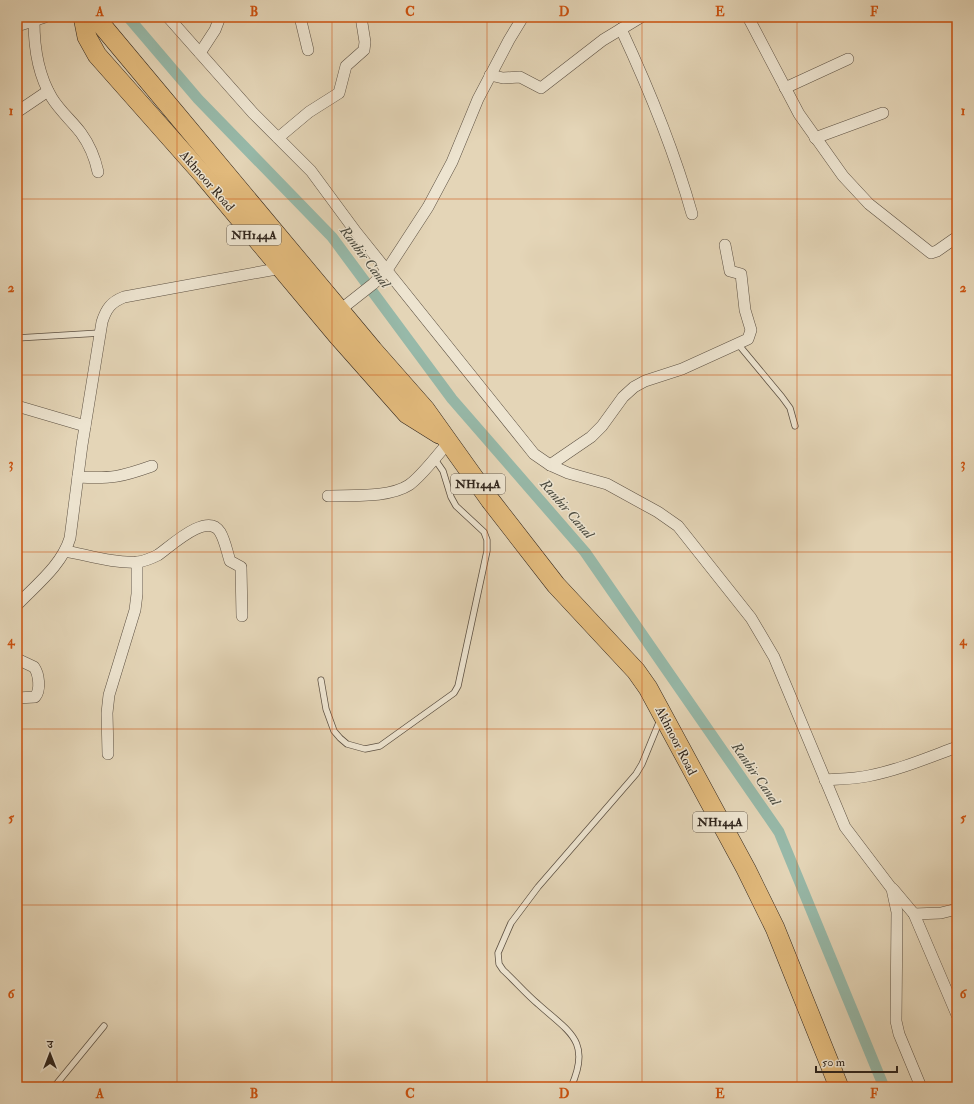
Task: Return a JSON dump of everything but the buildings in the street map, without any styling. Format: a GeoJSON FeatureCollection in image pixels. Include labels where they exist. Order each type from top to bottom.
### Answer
{"type":"FeatureCollection","features":[{"type":"Feature","properties":{"kind":"highway","name":"Akhnoor Road"},"geometry":{"type":"LineString","coordinates":[[83,17],[87,37],[97,55],[204,176],[407,414],[447,440]]}},
{"type":"Feature","properties":{"kind":"highway","name":"Akhnoor Road"},"geometry":{"type":"LineString","coordinates":[[95,17],[340,310],[425,409],[512,529],[556,585],[636,671],[648,688],[746,869],[772,921],[839,1087]]}},
{"type":"Feature","properties":{"kind":"street"},"geometry":{"type":"LineString","coordinates":[[168,17],[253,113],[311,171],[387,270],[534,454],[550,465],[568,473],[607,484],[658,512],[678,526],[750,618],[774,657],[845,826],[892,889],[914,914],[957,1015]]}},
{"type":"Feature","properties":{"kind":"street"},"geometry":{"type":"LineString","coordinates":[[200,53],[215,30],[220,17]]}},
{"type":"Feature","properties":{"kind":"street"},"geometry":{"type":"LineString","coordinates":[[300,17],[308,50]]}},
{"type":"Feature","properties":{"kind":"street"},"geometry":{"type":"LineString","coordinates":[[278,138],[309,112],[339,92],[346,66],[364,50],[365,42],[361,17]]}},
{"type":"Feature","properties":{"kind":"street"},"geometry":{"type":"LineString","coordinates":[[340,310],[373,284],[387,270],[428,207],[452,162],[478,99],[523,17]]}},
{"type":"Feature","properties":{"kind":"street"},"geometry":{"type":"LineString","coordinates":[[490,75],[503,78],[520,77],[541,88],[603,40],[641,17]]}},
{"type":"Feature","properties":{"kind":"street"},"geometry":{"type":"LineString","coordinates":[[751,18],[785,88],[815,138],[843,176],[869,204],[928,252],[934,253],[957,237]]}},
{"type":"Feature","properties":{"kind":"street"},"geometry":{"type":"LineString","coordinates":[[17,26],[40,19],[34,48],[48,91],[60,109],[82,133],[92,153],[98,172]]}},
{"type":"Feature","properties":{"kind":"street"},"geometry":{"type":"LineString","coordinates":[[620,29],[642,74],[678,166],[692,214]]}},
{"type":"Feature","properties":{"kind":"street"},"geometry":{"type":"LineString","coordinates":[[785,88],[848,59]]}},
{"type":"Feature","properties":{"kind":"street"},"geometry":{"type":"LineString","coordinates":[[17,112],[48,91]]}},
{"type":"Feature","properties":{"kind":"street"},"geometry":{"type":"LineString","coordinates":[[815,138],[883,113]]}},
{"type":"Feature","properties":{"kind":"street"},"geometry":{"type":"LineString","coordinates":[[550,465],[591,437],[602,426],[623,397],[634,387],[748,339],[750,330],[745,310],[741,274],[730,272],[725,245]]}},
{"type":"Feature","properties":{"kind":"street"},"geometry":{"type":"LineString","coordinates":[[17,605],[57,563],[65,551],[70,538],[85,426],[100,333],[107,309],[111,304],[124,297],[282,268]]}},
{"type":"Feature","properties":{"kind":"street"},"geometry":{"type":"LineString","coordinates":[[17,406],[85,426]]}},
{"type":"Feature","properties":{"kind":"street"},"geometry":{"type":"LineString","coordinates":[[328,496],[392,492],[402,489],[410,484],[434,458],[447,440]]}},
{"type":"Feature","properties":{"kind":"street"},"geometry":{"type":"LineString","coordinates":[[78,477],[108,479],[152,466]]}},
{"type":"Feature","properties":{"kind":"street"},"geometry":{"type":"LineString","coordinates":[[65,551],[138,562],[158,554],[190,531],[201,527],[210,526],[216,528],[221,532],[230,561],[241,567],[242,616]]}},
{"type":"Feature","properties":{"kind":"street"},"geometry":{"type":"LineString","coordinates":[[108,754],[107,721],[109,695],[135,610],[138,594],[138,562]]}},
{"type":"Feature","properties":{"kind":"street"},"geometry":{"type":"LineString","coordinates":[[17,658],[34,667],[38,676],[38,691],[35,697],[17,698]]}},
{"type":"Feature","properties":{"kind":"street"},"geometry":{"type":"LineString","coordinates":[[825,780],[867,777],[892,771],[918,763],[957,747]]}},
{"type":"Feature","properties":{"kind":"street"},"geometry":{"type":"LineString","coordinates":[[892,889],[897,912],[896,1021],[899,1034],[920,1087]]}},
{"type":"Feature","properties":{"kind":"street"},"geometry":{"type":"LineString","coordinates":[[914,914],[941,913],[957,909]]}},
{"type":"Feature","properties":{"kind":"lane"},"geometry":{"type":"LineString","coordinates":[[17,338],[100,333]]}},
{"type":"Feature","properties":{"kind":"lane"},"geometry":{"type":"LineString","coordinates":[[738,344],[790,408],[795,426]]}},
{"type":"Feature","properties":{"kind":"lane"},"geometry":{"type":"LineString","coordinates":[[321,680],[326,709],[334,731],[347,744],[365,749],[380,746],[454,693],[458,686],[487,540],[484,532],[477,524],[456,506],[451,497],[443,471],[434,458]]}},
{"type":"Feature","properties":{"kind":"lane"},"geometry":{"type":"LineString","coordinates":[[572,1087],[579,1068],[580,1055],[571,1033],[537,1004],[503,970],[499,964],[498,954],[510,924],[538,887],[636,774],[642,764],[662,714]]}},
{"type":"Feature","properties":{"kind":"lane"},"geometry":{"type":"LineString","coordinates":[[54,1087],[104,1026]]}},
{"type":"Feature","properties":{"kind":"waterway","name":"Ranbir Canal"},"geometry":{"type":"LineString","coordinates":[[128,17],[198,99],[332,237],[452,399],[585,552],[779,832],[884,1087]]}}]}
